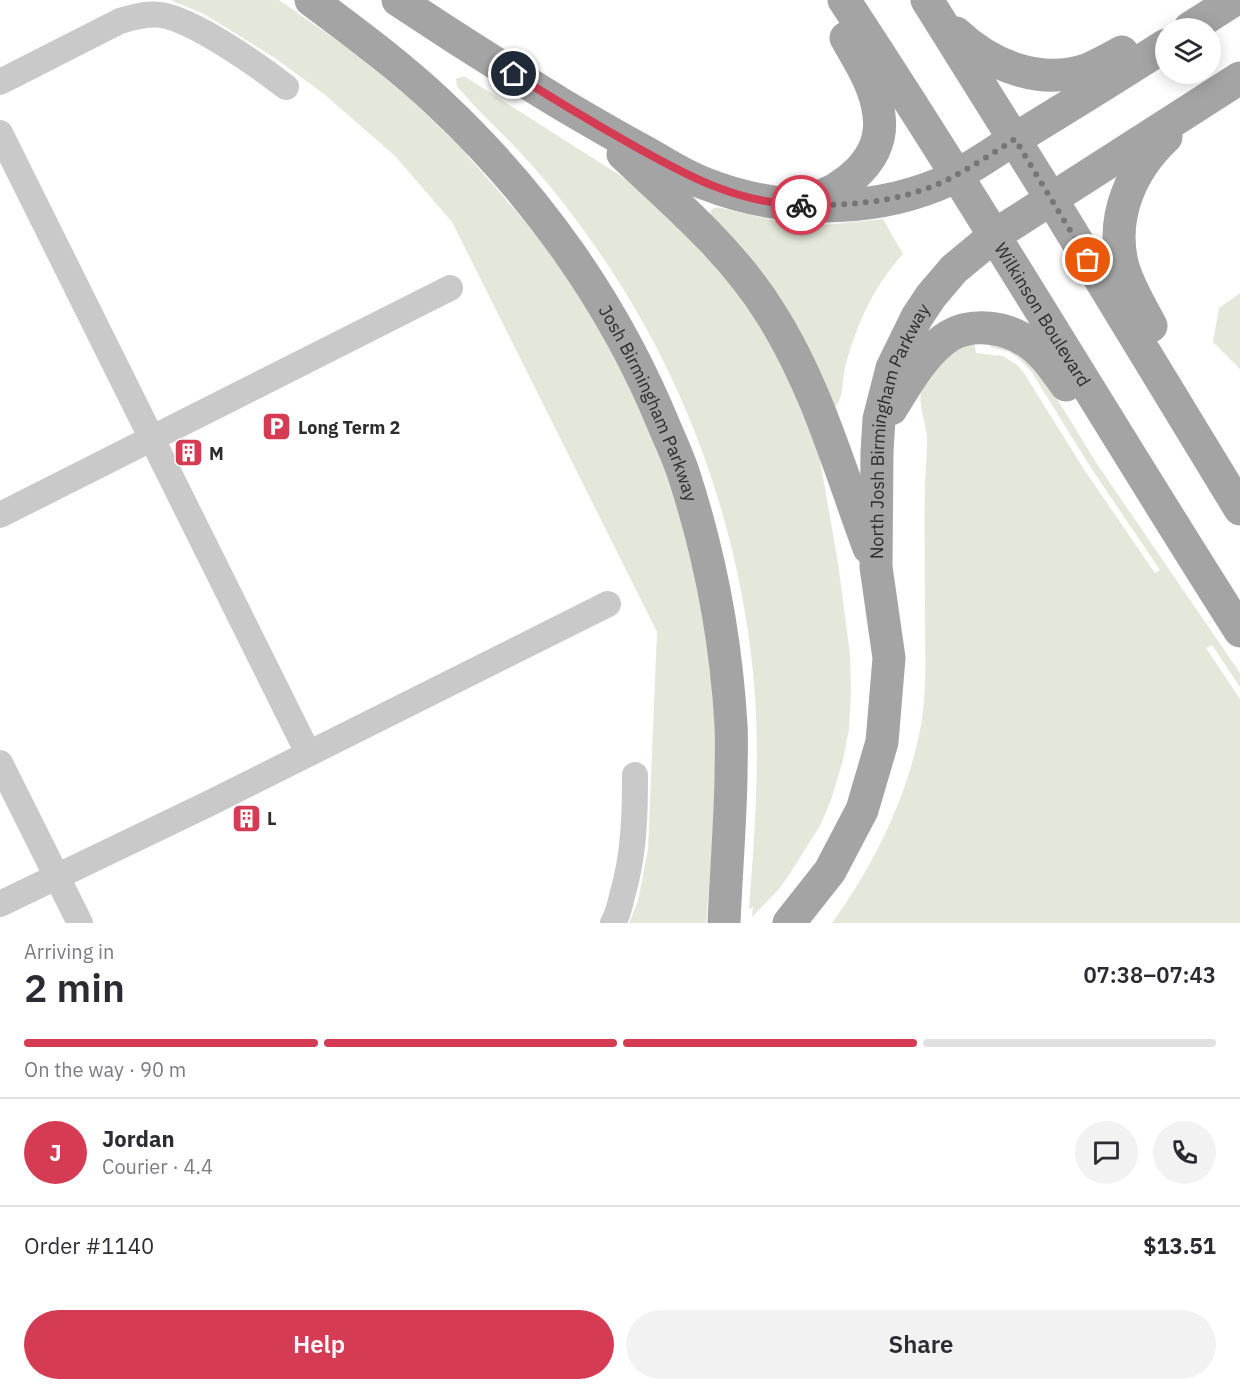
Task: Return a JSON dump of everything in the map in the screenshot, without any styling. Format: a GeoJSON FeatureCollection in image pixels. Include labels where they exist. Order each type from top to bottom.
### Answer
{"type":"FeatureCollection","features":[{"type":"Feature","properties":{"kind":"main road","name":"Josh Birmingham Parkway"},"geometry":{"type":"LineString","coordinates":[[311,0],[375,48],[440,104],[501,167],[558,237],[602,301],[650,391],[683,470],[707,553],[723,641],[732,727],[724,923]]}},
{"type":"Feature","properties":{"kind":"main road"},"geometry":{"type":"LineString","coordinates":[[398,0],[479,54],[686,176],[757,200],[791,204],[837,205],[890,199],[935,186],[1155,52]]}},
{"type":"Feature","properties":{"kind":"main road"},"geometry":{"type":"LineString","coordinates":[[791,204],[813,200],[855,176],[869,160],[880,127],[878,109],[871,85],[824,0]]}},
{"type":"Feature","properties":{"kind":"main road","name":"Wilkinson Boulevard"},"geometry":{"type":"LineString","coordinates":[[844,0],[958,174],[1124,448],[1240,631]]}},
{"type":"Feature","properties":{"kind":"main road"},"geometry":{"type":"LineString","coordinates":[[1206,18],[1234,0]]}},
{"type":"Feature","properties":{"kind":"main road"},"geometry":{"type":"LineString","coordinates":[[929,4],[958,35],[987,57],[1003,65],[1040,75],[1057,75],[1088,69],[1155,38]]}},
{"type":"Feature","properties":{"kind":"main road"},"geometry":{"type":"LineString","coordinates":[[929,4],[1053,200],[1240,509]]}},
{"type":"Feature","properties":{"kind":"main road"},"geometry":{"type":"LineString","coordinates":[[1180,411],[1182,402],[1176,378],[1126,274],[1120,251],[1119,228],[1127,194],[1147,158],[1180,124],[1228,86]]}},
{"type":"Feature","properties":{"kind":"main road","name":"North Josh Birmingham Parkway"},"geometry":{"type":"LineString","coordinates":[[789,923],[830,871],[861,810],[882,742],[889,658],[876,567],[877,440],[882,403],[892,368],[917,317],[954,269],[995,235],[1228,86]]}},
{"type":"Feature","properties":{"kind":"main road"},"geometry":{"type":"LineString","coordinates":[[582,116],[688,215],[736,265],[771,313],[799,364],[876,567]]}},
{"type":"Feature","properties":{"kind":"main road"},"geometry":{"type":"LineString","coordinates":[[877,440],[890,410],[930,353],[957,332],[983,328],[1005,331],[1029,342],[1049,363],[1104,435],[1118,447],[1124,448]]}},
{"type":"Feature","properties":{"kind":"lane"},"geometry":{"type":"LineString","coordinates":[[0,82],[120,21],[139,15],[161,15],[196,28],[286,87]]}},
{"type":"Feature","properties":{"kind":"lane"},"geometry":{"type":"LineString","coordinates":[[0,133],[308,753]]}},
{"type":"Feature","properties":{"kind":"lane"},"geometry":{"type":"LineString","coordinates":[[0,515],[450,288]]}},
{"type":"Feature","properties":{"kind":"lane"},"geometry":{"type":"LineString","coordinates":[[0,904],[232,792],[608,604]]}},
{"type":"Feature","properties":{"kind":"lane"},"geometry":{"type":"LineString","coordinates":[[0,763],[80,923]]}},
{"type":"Feature","properties":{"kind":"lane"},"geometry":{"type":"LineString","coordinates":[[613,923],[625,888],[631,858],[635,824],[635,775]]}},
{"type":"Feature","properties":{"kind":"shaded area"},"geometry":{"type":"Polygon","coordinates":[[[170,0],[279,0],[355,53],[408,97],[460,147],[549,249],[589,310],[650,426],[675,493],[706,619],[717,747],[715,814],[706,923],[629,923],[638,901],[648,849],[657,632],[452,222],[395,156],[324,94],[275,58],[204,14],[170,0]]]}},
{"type":"Feature","properties":{"kind":"shaded area"},"geometry":{"type":"Polygon","coordinates":[[[464,76],[635,185],[664,208],[767,327],[819,454],[838,563],[850,654],[849,729],[843,760],[821,824],[779,889],[752,917],[753,907],[749,909],[757,761],[753,672],[746,616],[735,561],[703,453],[682,400],[630,300],[591,240],[557,195],[520,152],[457,86],[456,79],[464,76]]]}},
{"type":"Feature","properties":{"kind":"shaded area"},"geometry":{"type":"Polygon","coordinates":[[[717,207],[785,223],[823,225],[883,219],[903,254],[874,293],[860,322],[845,368],[840,400],[834,408],[710,214],[712,209],[717,207]]]}},
{"type":"Feature","properties":{"kind":"shaded area"},"geometry":{"type":"Polygon","coordinates":[[[1240,293],[1240,369],[1213,342],[1219,308],[1240,293]]]}},
{"type":"Feature","properties":{"kind":"shaded area"},"geometry":{"type":"Polygon","coordinates":[[[991,339],[1006,343],[1040,371],[1097,464],[1240,673],[1240,687],[1212,645],[1206,648],[1240,699],[1240,923],[832,923],[862,878],[887,829],[908,778],[921,725],[925,674],[927,437],[921,394],[926,378],[936,363],[949,353],[974,340],[976,353],[1003,356],[1017,365],[1085,471],[1155,573],[1160,570],[1091,468],[1031,371],[1009,352],[990,347],[991,339]]]}},
{"type":"Feature","properties":{"kind":"building","name":"M"},"geometry":{"type":"Polygon","coordinates":[[[189,443],[197,459],[187,464],[180,448],[189,443]]]}},
{"type":"Feature","properties":{"kind":"building","name":"L"},"geometry":{"type":"Polygon","coordinates":[[[251,808],[256,819],[240,827],[235,816],[251,808]]]}},
{"type":"Feature","properties":{"kind":"way so far"},"geometry":{"type":"LineString","coordinates":[[801,205],[837,205],[890,199],[935,186],[1015,139],[1088,260]]}},
{"type":"Feature","properties":{"kind":"place","name":"Long Term 2"},"geometry":{"type":"Point","coordinates":[277,427]}},
{"type":"Feature","properties":{"kind":"place","name":"M"},"geometry":{"type":"Point","coordinates":[188,453]}},
{"type":"Feature","properties":{"kind":"place","name":"L"},"geometry":{"type":"Point","coordinates":[246,818]}},
{"type":"Feature","properties":{"kind":"route"},"geometry":{"type":"LineString","coordinates":[[514,74],[686,176],[757,200],[801,205]]}}]}
